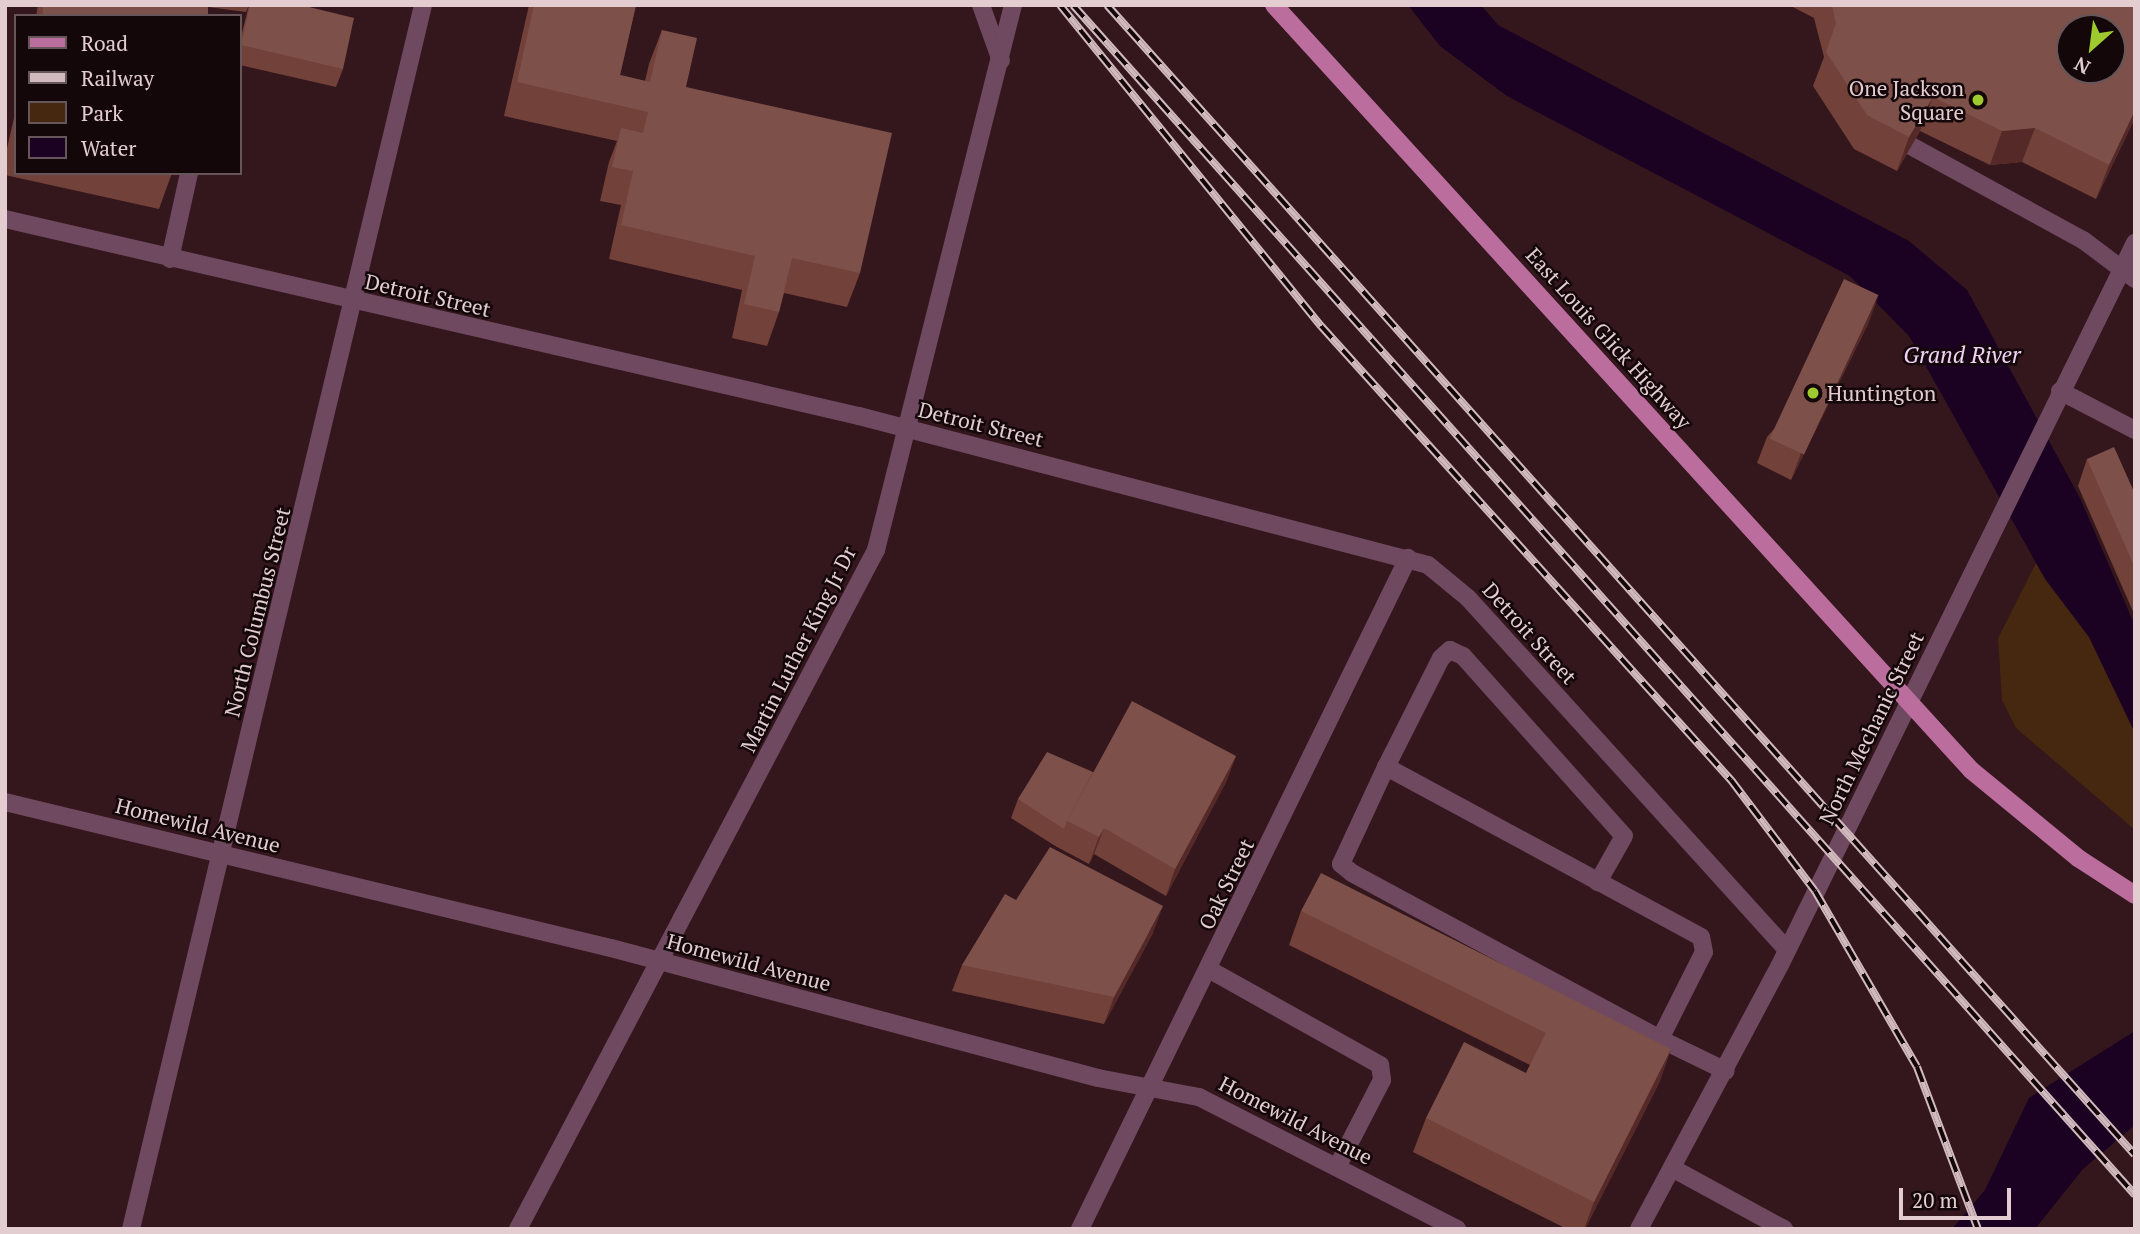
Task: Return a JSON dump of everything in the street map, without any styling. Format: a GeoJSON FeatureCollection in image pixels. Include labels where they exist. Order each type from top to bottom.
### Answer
{"type":"FeatureCollection","features":[{"type":"Feature","properties":{"kind":"main road","name":"East Louis Glick Highway"},"geometry":{"type":"LineString","coordinates":[[1274,5],[1911,701],[1970,770],[2078,858],[2135,895]]}},
{"type":"Feature","properties":{"kind":"street","name":"North Columbus Street"},"geometry":{"type":"LineString","coordinates":[[131,1229],[423,5]]}},
{"type":"Feature","properties":{"kind":"street"},"geometry":{"type":"LineString","coordinates":[[981,5],[1001,61]]}},
{"type":"Feature","properties":{"kind":"street","name":"Martin Luther King Jr Dr"},"geometry":{"type":"LineString","coordinates":[[518,1229],[864,577],[911,429],[1013,5]]}},
{"type":"Feature","properties":{"kind":"street"},"geometry":{"type":"LineString","coordinates":[[1911,146],[2083,240],[2127,275]]}},
{"type":"Feature","properties":{"kind":"street"},"geometry":{"type":"LineString","coordinates":[[170,259],[189,175]]}},
{"type":"Feature","properties":{"kind":"street","name":"Detroit Street"},"geometry":{"type":"LineString","coordinates":[[5,219],[911,429],[1408,558],[1468,598],[1787,950]]}},
{"type":"Feature","properties":{"kind":"street","name":"North Mechanic Street"},"geometry":{"type":"LineString","coordinates":[[1639,1229],[1726,1071],[1787,950],[1911,701],[2060,391],[2127,275],[2135,243]]}},
{"type":"Feature","properties":{"kind":"street"},"geometry":{"type":"LineString","coordinates":[[2060,391],[2135,430]]}},
{"type":"Feature","properties":{"kind":"street","name":"Oak Street"},"geometry":{"type":"LineString","coordinates":[[1080,1229],[1210,970],[1408,558]]}},
{"type":"Feature","properties":{"kind":"street"},"geometry":{"type":"LineString","coordinates":[[1598,882],[1624,836],[1462,656],[1450,650],[1441,658],[1340,864],[1660,1039],[1726,1071]]}},
{"type":"Feature","properties":{"kind":"street"},"geometry":{"type":"LineString","coordinates":[[1386,767],[1706,943],[1660,1039]]}},
{"type":"Feature","properties":{"kind":"street","name":"Homewild Avenue"},"geometry":{"type":"LineString","coordinates":[[5,802],[659,961],[1098,1078],[1151,1085],[1199,1097],[1457,1229]]}},
{"type":"Feature","properties":{"kind":"street"},"geometry":{"type":"LineString","coordinates":[[1210,970],[1380,1065],[1382,1080],[1337,1167]]}},
{"type":"Feature","properties":{"kind":"street"},"geometry":{"type":"LineString","coordinates":[[1672,1168],[1776,1227]]}},
{"type":"Feature","properties":{"kind":"green space"},"geometry":{"type":"Polygon","coordinates":[[[2036,563],[2089,637],[2135,733],[2135,830],[2016,728],[2002,700],[1998,638],[2036,563]]]}},
{"type":"Feature","properties":{"kind":"water","name":"Grand River"},"geometry":{"type":"Polygon","coordinates":[[[1408,5],[1481,5],[1498,25],[1909,241],[1967,290],[2080,498],[2135,626],[2135,733],[2089,637],[2045,579],[1909,336],[1850,276],[1507,96],[1440,46],[1408,5]]]}},
{"type":"Feature","properties":{"kind":"water"},"geometry":{"type":"Polygon","coordinates":[[[2135,1031],[2135,1125],[2083,1169],[2035,1229],[1952,1229],[1985,1190],[2029,1098],[2135,1031]]]}},
{"type":"Feature","properties":{"kind":"building"},"geometry":{"type":"Polygon","coordinates":[[[43,5],[208,5],[208,14],[43,14],[43,5]]]}},
{"type":"Feature","properties":{"kind":"building"},"geometry":{"type":"Polygon","coordinates":[[[250,5],[301,5],[354,18],[343,69],[242,45],[250,5]]]}},
{"type":"Feature","properties":{"kind":"building"},"geometry":{"type":"Polygon","coordinates":[[[534,5],[636,5],[620,75],[650,82],[662,30],[697,38],[686,87],[892,133],[860,273],[792,258],[779,312],[744,304],[755,256],[621,225],[633,171],[612,167],[621,128],[643,133],[648,112],[517,82],[534,5]]]}},
{"type":"Feature","properties":{"kind":"building","name":"One Jackson Square"},"geometry":{"type":"Polygon","coordinates":[[[1832,5],[2135,5],[2135,110],[2109,165],[2035,128],[2002,131],[1933,97],[1909,137],[1867,115],[1826,52],[1836,23],[1832,5]]]}},
{"type":"Feature","properties":{"kind":"building","name":"Huntington"},"geometry":{"type":"Polygon","coordinates":[[[1844,279],[1878,295],[1804,455],[1770,439],[1844,279]]]}},
{"type":"Feature","properties":{"kind":"building"},"geometry":{"type":"Polygon","coordinates":[[[2114,447],[2135,494],[2135,568],[2087,459],[2114,447]]]}},
{"type":"Feature","properties":{"kind":"building"},"geometry":{"type":"Polygon","coordinates":[[[1132,701],[1236,756],[1175,869],[1104,828],[1099,837],[1067,821],[1132,701]]]}},
{"type":"Feature","properties":{"kind":"building"},"geometry":{"type":"Polygon","coordinates":[[[1047,752],[1093,772],[1064,829],[1018,799],[1047,752]]]}},
{"type":"Feature","properties":{"kind":"building"},"geometry":{"type":"Polygon","coordinates":[[[1050,847],[1163,906],[1114,997],[962,965],[1005,894],[1016,900],[1050,847]]]}},
{"type":"Feature","properties":{"kind":"building"},"geometry":{"type":"Polygon","coordinates":[[[1321,873],[1671,1049],[1594,1202],[1426,1118],[1464,1042],[1526,1073],[1546,1033],[1301,911],[1321,873]]]}},
{"type":"Feature","properties":{"kind":"railway"},"geometry":{"type":"LineString","coordinates":[[1060,5],[1321,326],[1731,780],[1815,891],[1917,1067],[1978,1229]]}},
{"type":"Feature","properties":{"kind":"railway"},"geometry":{"type":"LineString","coordinates":[[1073,5],[2135,1195]]}},
{"type":"Feature","properties":{"kind":"railway"},"geometry":{"type":"LineString","coordinates":[[1107,5],[2135,1155]]}},
{"type":"Feature","properties":{"kind":"place","name":"One Jackson Square"},"geometry":{"type":"Point","coordinates":[1978,100]}},
{"type":"Feature","properties":{"kind":"place","name":"Huntington"},"geometry":{"type":"Point","coordinates":[1813,393]}}]}
